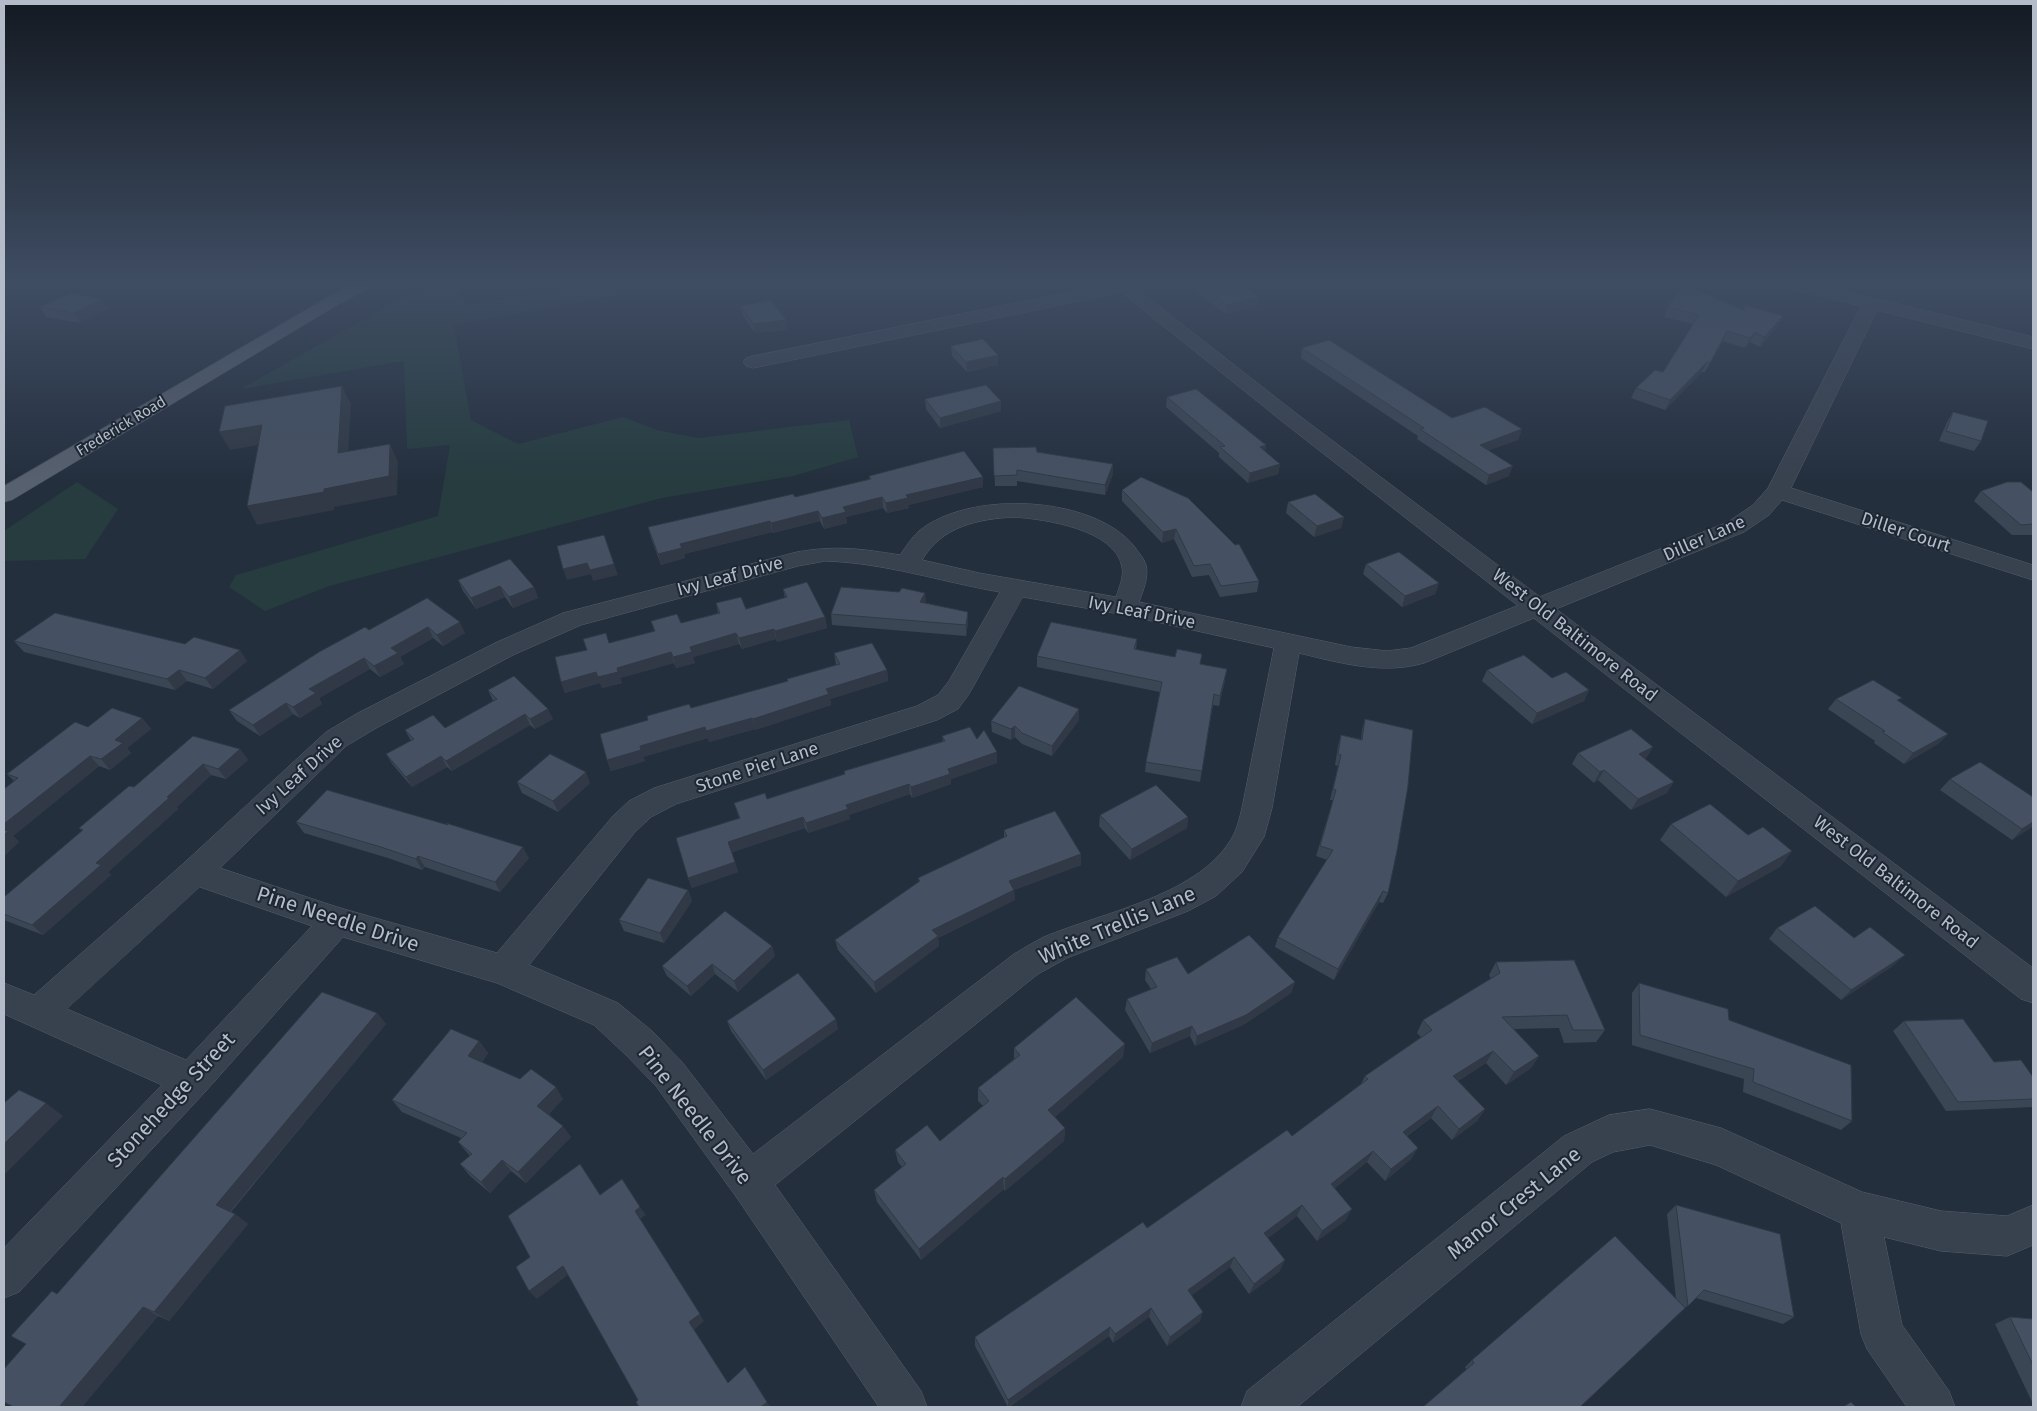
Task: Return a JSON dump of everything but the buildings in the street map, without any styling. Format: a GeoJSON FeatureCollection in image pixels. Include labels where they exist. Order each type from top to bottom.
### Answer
{"type":"FeatureCollection","features":[{"type":"Feature","properties":{"kind":"main road","name":"Frederick Road"},"geometry":{"type":"LineString","coordinates":[[4,495],[252,348]]}},
{"type":"Feature","properties":{"kind":"street"},"geometry":{"type":"LineString","coordinates":[[753,362],[820,348]]}},
{"type":"Feature","properties":{"kind":"street","name":"West Old Baltimore Road"},"geometry":{"type":"LineString","coordinates":[[1200,348],[2033,988]]}},
{"type":"Feature","properties":{"kind":"street","name":"Diller Lane"},"geometry":{"type":"LineString","coordinates":[[1540,608],[1736,528],[1761,510],[1778,491],[1849,348]]}},
{"type":"Feature","properties":{"kind":"street","name":"Diller Court"},"geometry":{"type":"LineString","coordinates":[[1778,491],[2033,573]]}},
{"type":"Feature","properties":{"kind":"street"},"geometry":{"type":"LineString","coordinates":[[906,564],[928,534],[951,524],[998,511],[1049,513],[1102,530],[1117,540],[1134,566],[1133,582],[1125,607]]}},
{"type":"Feature","properties":{"kind":"street","name":"Ivy Leaf Drive"},"geometry":{"type":"LineString","coordinates":[[39,1012],[195,872],[336,740],[384,712],[504,649],[572,619],[710,581],[797,559],[826,554],[855,555],[1015,588],[1125,607],[1351,656],[1386,660],[1415,657],[1540,608]]}},
{"type":"Feature","properties":{"kind":"street","name":"Stone Pier Lane"},"geometry":{"type":"LineString","coordinates":[[504,970],[624,824],[640,810],[665,796],[927,713],[948,702],[959,687],[1015,588]]}},
{"type":"Feature","properties":{"kind":"street","name":"White Trellis Lane"},"geometry":{"type":"LineString","coordinates":[[749,1181],[1026,964],[1055,948],[1177,902],[1205,887],[1231,863],[1249,837],[1257,808],[1288,643]]}},
{"type":"Feature","properties":{"kind":"street","name":"Pine Needle Drive"},"geometry":{"type":"LineString","coordinates":[[195,872],[337,921],[504,970],[606,1014],[669,1074],[749,1181],[905,1407]]}},
{"type":"Feature","properties":{"kind":"street","name":"Stonehedge Street"},"geometry":{"type":"LineString","coordinates":[[4,1277],[192,1080],[337,921]]}},
{"type":"Feature","properties":{"kind":"street"},"geometry":{"type":"LineString","coordinates":[[4,998],[192,1080]]}},
{"type":"Feature","properties":{"kind":"street","name":"Manor Crest Lane"},"geometry":{"type":"LineString","coordinates":[[1263,1407],[1578,1149],[1609,1134],[1650,1127],[1721,1147],[1859,1211],[1941,1232],[2007,1236],[2033,1225]]}},
{"type":"Feature","properties":{"kind":"street"},"geometry":{"type":"LineString","coordinates":[[1859,1211],[1882,1334],[1933,1407]]}},
{"type":"Feature","properties":{"kind":"green space"},"geometry":{"type":"Polygon","coordinates":[[[313,348],[458,348],[471,420],[518,444],[623,417],[657,430],[698,438],[849,420],[858,457],[793,476],[662,498],[329,586],[265,611],[229,587],[236,575],[438,516],[450,445],[407,449],[404,361],[241,389],[313,348]]]}},
{"type":"Feature","properties":{"kind":"green space"},"geometry":{"type":"Polygon","coordinates":[[[77,482],[118,509],[85,559],[4,561],[4,531],[77,482]]]}}]}
